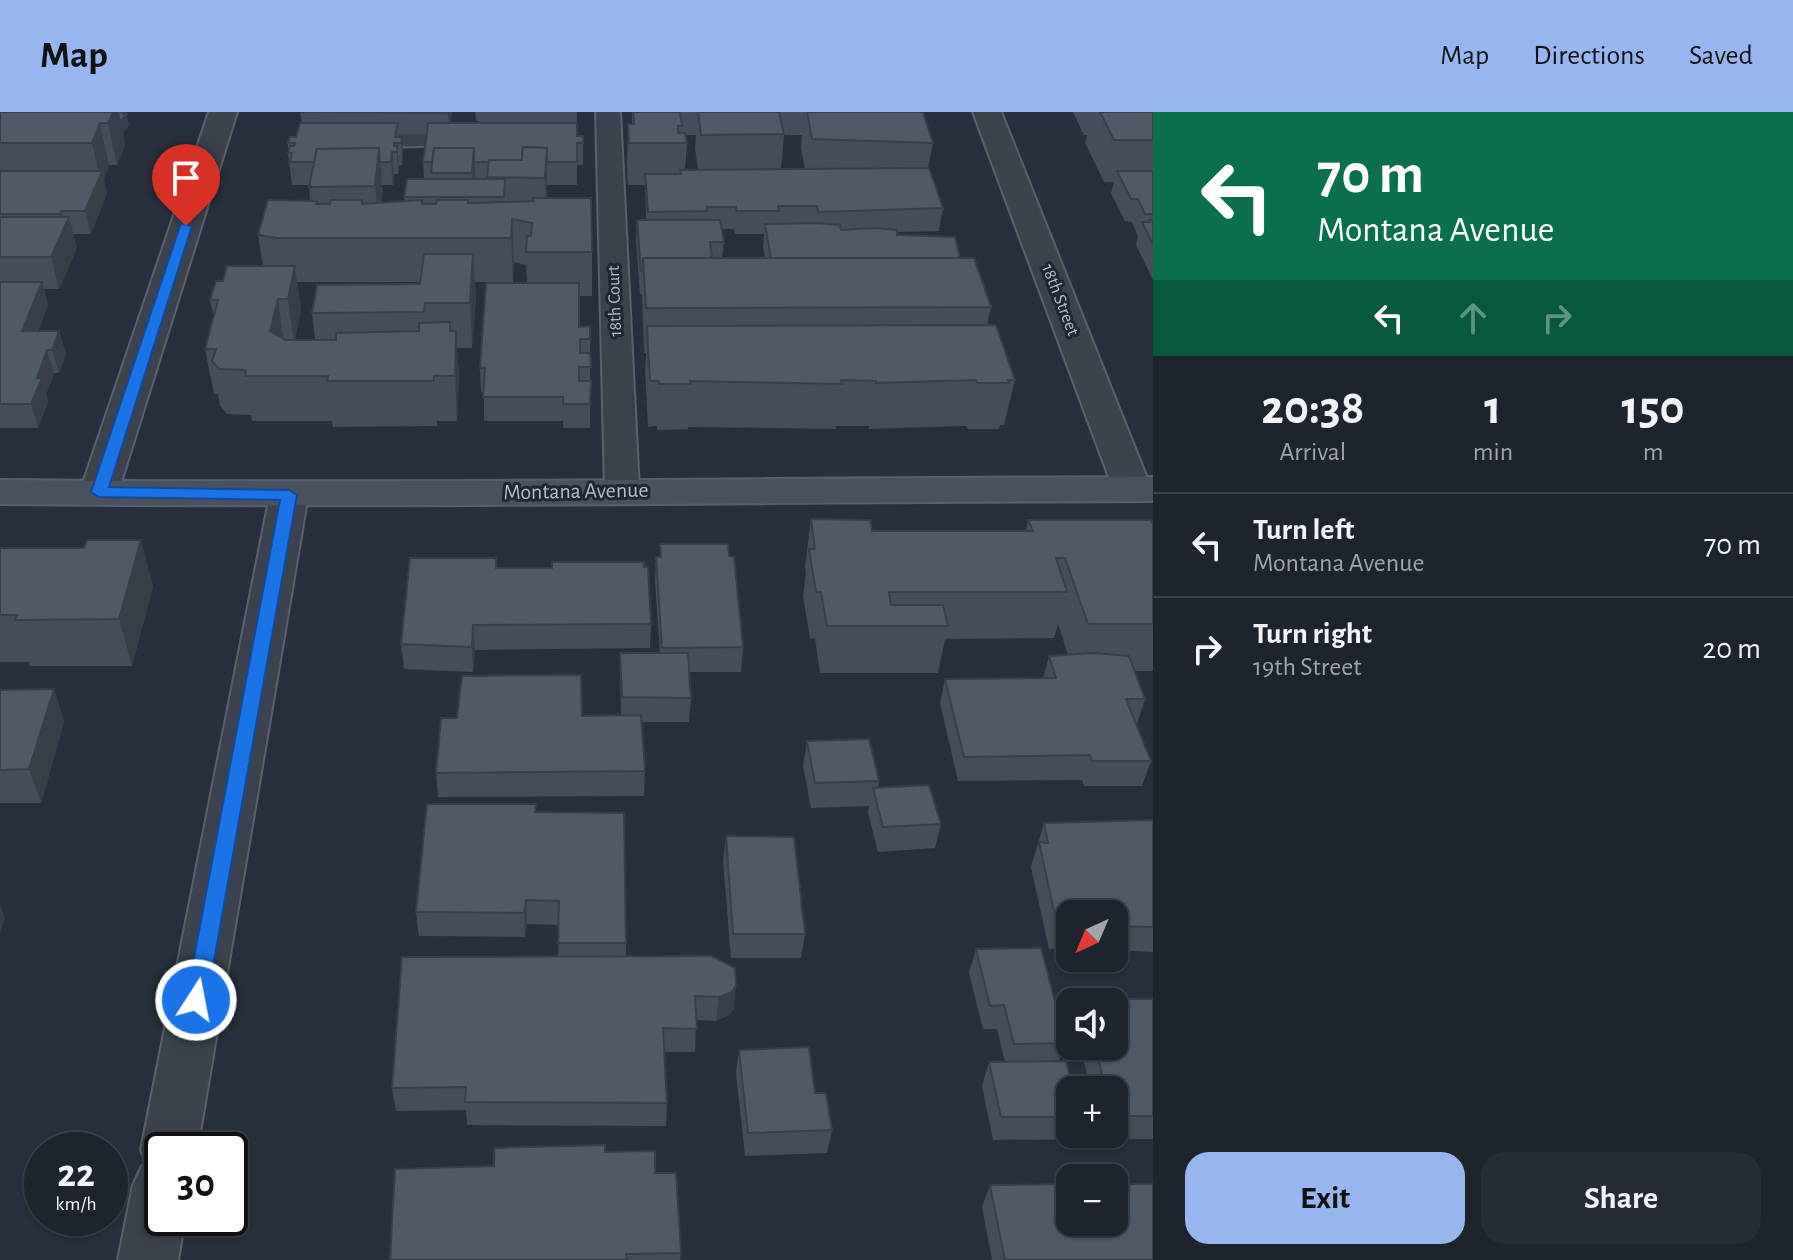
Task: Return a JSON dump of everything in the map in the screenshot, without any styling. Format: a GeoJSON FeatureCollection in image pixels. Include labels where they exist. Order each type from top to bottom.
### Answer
{"type":"FeatureCollection","features":[{"type":"Feature","properties":{"kind":"street"},"geometry":{"type":"LineString","coordinates":[[99,492],[223,112]]}},
{"type":"Feature","properties":{"kind":"street","name":"18th Street"},"geometry":{"type":"LineString","coordinates":[[987,112],[1143,488]]}},
{"type":"Feature","properties":{"kind":"street","name":"Montana Avenue"},"geometry":{"type":"LineString","coordinates":[[0,492],[289,495],[1143,488]]}},
{"type":"Feature","properties":{"kind":"street"},"geometry":{"type":"LineString","coordinates":[[172,1132],[289,495]]}},
{"type":"Feature","properties":{"kind":"street"},"geometry":{"type":"LineString","coordinates":[[148,1260],[152,1236]]}},
{"type":"Feature","properties":{"kind":"lane"},"geometry":{"type":"LineString","coordinates":[[578,138],[608,125]]}},
{"type":"Feature","properties":{"kind":"lane","name":"18th Court"},"geometry":{"type":"LineString","coordinates":[[608,125],[622,490]]}},
{"type":"Feature","properties":{"kind":"lane"},"geometry":{"type":"LineString","coordinates":[[329,140],[500,139]]}},
{"type":"Feature","properties":{"kind":"building"},"geometry":{"type":"Polygon","coordinates":[[[0,112],[113,112],[108,123],[100,123],[92,143],[0,143],[0,112]]]}},
{"type":"Feature","properties":{"kind":"building"},"geometry":{"type":"Polygon","coordinates":[[[118,112],[127,114],[120,122],[118,112]]]}},
{"type":"Feature","properties":{"kind":"building"},"geometry":{"type":"Polygon","coordinates":[[[300,112],[448,112],[448,113],[300,112]]]}},
{"type":"Feature","properties":{"kind":"building"},"geometry":{"type":"Polygon","coordinates":[[[633,112],[680,112],[682,126],[678,126],[678,133],[685,133],[687,143],[629,143],[628,124],[634,124],[633,112]]]}},
{"type":"Feature","properties":{"kind":"building"},"geometry":{"type":"Polygon","coordinates":[[[698,112],[779,112],[784,134],[701,135],[698,112]]]}},
{"type":"Feature","properties":{"kind":"building"},"geometry":{"type":"Polygon","coordinates":[[[807,112],[923,112],[933,143],[812,139],[807,112]]]}},
{"type":"Feature","properties":{"kind":"building"},"geometry":{"type":"Polygon","coordinates":[[[1100,112],[1153,112],[1153,140],[1114,140],[1100,112]]]}},
{"type":"Feature","properties":{"kind":"building"},"geometry":{"type":"Polygon","coordinates":[[[300,123],[398,123],[395,137],[402,137],[401,143],[394,143],[397,152],[392,152],[391,162],[380,162],[379,148],[317,149],[314,162],[290,162],[292,153],[288,153],[295,143],[288,143],[290,137],[296,137],[300,123]]]}},
{"type":"Feature","properties":{"kind":"building"},"geometry":{"type":"Polygon","coordinates":[[[428,123],[577,123],[577,136],[583,136],[583,143],[577,143],[577,162],[547,162],[547,148],[523,147],[522,160],[474,162],[474,148],[434,148],[432,162],[423,162],[428,123]]]}},
{"type":"Feature","properties":{"kind":"building"},"geometry":{"type":"Polygon","coordinates":[[[523,147],[547,148],[545,178],[487,177],[489,160],[522,160],[523,147]]]}},
{"type":"Feature","properties":{"kind":"building"},"geometry":{"type":"Polygon","coordinates":[[[379,148],[375,186],[309,187],[317,149],[379,148]]]}},
{"type":"Feature","properties":{"kind":"building"},"geometry":{"type":"Polygon","coordinates":[[[434,148],[474,148],[472,173],[431,173],[434,148]]]}},
{"type":"Feature","properties":{"kind":"building"},"geometry":{"type":"Polygon","coordinates":[[[929,168],[943,208],[818,212],[817,206],[778,206],[779,211],[707,207],[707,211],[648,212],[645,174],[681,174],[680,170],[929,168]]]}},
{"type":"Feature","properties":{"kind":"building"},"geometry":{"type":"Polygon","coordinates":[[[0,171],[102,171],[85,211],[0,214],[0,171]]]}},
{"type":"Feature","properties":{"kind":"building"},"geometry":{"type":"Polygon","coordinates":[[[1117,171],[1153,171],[1153,214],[1145,214],[1138,199],[1131,199],[1117,171]]]}},
{"type":"Feature","properties":{"kind":"building"},"geometry":{"type":"Polygon","coordinates":[[[407,179],[505,179],[504,197],[404,197],[407,179]]]}},
{"type":"Feature","properties":{"kind":"building"},"geometry":{"type":"Polygon","coordinates":[[[533,198],[591,198],[592,252],[526,252],[532,223],[512,219],[511,238],[277,238],[258,235],[268,200],[330,204],[331,200],[362,200],[362,204],[422,200],[422,204],[436,204],[437,200],[479,203],[534,201],[533,198]]]}},
{"type":"Feature","properties":{"kind":"building"},"geometry":{"type":"Polygon","coordinates":[[[0,217],[69,217],[51,257],[0,257],[0,217]]]}},
{"type":"Feature","properties":{"kind":"building"},"geometry":{"type":"Polygon","coordinates":[[[637,220],[720,220],[724,242],[710,242],[712,258],[643,258],[641,271],[637,220]]]}},
{"type":"Feature","properties":{"kind":"building"},"geometry":{"type":"Polygon","coordinates":[[[1153,220],[1153,244],[1142,222],[1153,220]]]}},
{"type":"Feature","properties":{"kind":"building"},"geometry":{"type":"Polygon","coordinates":[[[765,224],[840,225],[841,230],[873,228],[897,230],[897,235],[955,237],[960,258],[771,258],[765,224]]]}},
{"type":"Feature","properties":{"kind":"building"},"geometry":{"type":"Polygon","coordinates":[[[424,254],[473,254],[470,303],[425,303],[424,312],[312,313],[317,285],[420,284],[424,254]]]}},
{"type":"Feature","properties":{"kind":"building"},"geometry":{"type":"Polygon","coordinates":[[[643,258],[974,258],[991,307],[646,308],[643,258]]]}},
{"type":"Feature","properties":{"kind":"building"},"geometry":{"type":"Polygon","coordinates":[[[227,266],[295,266],[288,299],[278,299],[270,331],[286,340],[336,340],[336,333],[419,331],[419,323],[450,322],[450,331],[456,331],[455,376],[434,376],[434,381],[327,381],[328,376],[245,376],[246,370],[219,369],[212,361],[216,349],[205,349],[218,300],[210,300],[216,281],[223,281],[227,266]]]}},
{"type":"Feature","properties":{"kind":"building"},"geometry":{"type":"Polygon","coordinates":[[[0,282],[42,282],[22,331],[59,331],[52,350],[47,350],[37,378],[42,378],[31,404],[0,404],[0,282]]]}},
{"type":"Feature","properties":{"kind":"building"},"geometry":{"type":"Polygon","coordinates":[[[486,283],[579,283],[579,327],[590,326],[590,339],[580,339],[580,353],[590,353],[591,367],[579,367],[579,381],[591,381],[590,404],[563,404],[563,397],[483,397],[485,368],[480,368],[486,283]]]}},
{"type":"Feature","properties":{"kind":"building"},"geometry":{"type":"Polygon","coordinates":[[[996,325],[1015,380],[1008,380],[1009,383],[977,383],[976,380],[876,383],[841,380],[842,384],[690,381],[691,384],[659,384],[659,381],[650,381],[647,326],[996,325]]]}},
{"type":"Feature","properties":{"kind":"building"},"geometry":{"type":"Polygon","coordinates":[[[811,519],[870,520],[872,531],[1033,531],[1028,520],[1151,520],[1153,624],[1088,624],[1065,558],[1056,558],[1067,592],[889,592],[891,605],[943,605],[948,626],[827,626],[821,592],[816,592],[809,549],[815,549],[811,519]]]}},
{"type":"Feature","properties":{"kind":"building"},"geometry":{"type":"Polygon","coordinates":[[[87,540],[141,540],[119,619],[15,620],[17,615],[0,615],[0,548],[84,548],[87,540]]]}},
{"type":"Feature","properties":{"kind":"building"},"geometry":{"type":"Polygon","coordinates":[[[660,544],[728,544],[729,556],[734,557],[743,647],[662,648],[656,557],[661,557],[660,544]]]}},
{"type":"Feature","properties":{"kind":"building"},"geometry":{"type":"Polygon","coordinates":[[[410,558],[496,558],[496,568],[552,568],[552,562],[644,562],[644,567],[648,567],[651,624],[473,625],[472,647],[401,644],[410,558]]]}},
{"type":"Feature","properties":{"kind":"building"},"geometry":{"type":"Polygon","coordinates":[[[620,653],[688,653],[691,698],[622,697],[620,653]]]}},
{"type":"Feature","properties":{"kind":"building"},"geometry":{"type":"Polygon","coordinates":[[[1093,653],[1129,656],[1145,699],[1126,699],[1151,761],[1092,761],[1090,755],[964,757],[945,679],[1056,678],[1049,656],[1093,653]]]}},
{"type":"Feature","properties":{"kind":"building"},"geometry":{"type":"Polygon","coordinates":[[[581,675],[582,716],[641,715],[645,771],[436,773],[441,718],[457,718],[462,676],[581,675]]]}},
{"type":"Feature","properties":{"kind":"building"},"geometry":{"type":"Polygon","coordinates":[[[54,689],[29,769],[0,770],[0,690],[54,689]]]}},
{"type":"Feature","properties":{"kind":"building"},"geometry":{"type":"Polygon","coordinates":[[[869,739],[879,781],[815,783],[807,741],[869,739]]]}},
{"type":"Feature","properties":{"kind":"building"},"geometry":{"type":"Polygon","coordinates":[[[929,785],[941,824],[883,827],[873,788],[929,785]]]}},
{"type":"Feature","properties":{"kind":"building"},"geometry":{"type":"Polygon","coordinates":[[[427,804],[536,804],[535,812],[624,813],[626,943],[558,943],[559,901],[526,900],[524,913],[416,912],[427,804]]]}},
{"type":"Feature","properties":{"kind":"building"},"geometry":{"type":"Polygon","coordinates":[[[1153,820],[1153,927],[1128,926],[1128,900],[1056,900],[1056,920],[1039,842],[1048,843],[1044,823],[1153,820]]]}},
{"type":"Feature","properties":{"kind":"building"},"geometry":{"type":"Polygon","coordinates":[[[726,836],[794,837],[805,934],[733,934],[726,836]]]}},
{"type":"Feature","properties":{"kind":"building"},"geometry":{"type":"Polygon","coordinates":[[[1041,948],[1056,1005],[1056,1043],[1014,1044],[1004,1005],[990,1006],[976,949],[1041,948]]]}},
{"type":"Feature","properties":{"kind":"building"},"geometry":{"type":"Polygon","coordinates":[[[712,956],[735,968],[736,985],[732,992],[719,997],[695,996],[697,1029],[663,1028],[667,1103],[465,1102],[466,1087],[392,1088],[402,957],[712,956]]]}},
{"type":"Feature","properties":{"kind":"building"},"geometry":{"type":"Polygon","coordinates":[[[1128,999],[1153,999],[1153,1116],[1128,1116],[1128,1076],[1102,1076],[1098,1060],[1128,1060],[1128,999]]]}},
{"type":"Feature","properties":{"kind":"building"},"geometry":{"type":"Polygon","coordinates":[[[809,1047],[815,1093],[826,1093],[832,1130],[748,1133],[739,1050],[809,1047]]]}},
{"type":"Feature","properties":{"kind":"building"},"geometry":{"type":"Polygon","coordinates":[[[1066,1061],[1070,1076],[1056,1076],[1056,1117],[1001,1117],[989,1062],[1066,1061]]]}},
{"type":"Feature","properties":{"kind":"building"},"geometry":{"type":"Polygon","coordinates":[[[605,1145],[605,1152],[655,1151],[655,1173],[676,1173],[681,1253],[626,1254],[627,1260],[390,1260],[395,1169],[494,1166],[494,1148],[605,1145]]]}},
{"type":"Feature","properties":{"kind":"building"},"geometry":{"type":"Polygon","coordinates":[[[1056,1184],[1056,1236],[1128,1236],[1128,1184],[1153,1184],[1153,1260],[1005,1260],[990,1185],[1056,1184]]]}},
{"type":"Feature","properties":{"kind":"route"},"geometry":{"type":"LineString","coordinates":[[186,226],[99,492],[289,495],[196,1000]]}}]}
